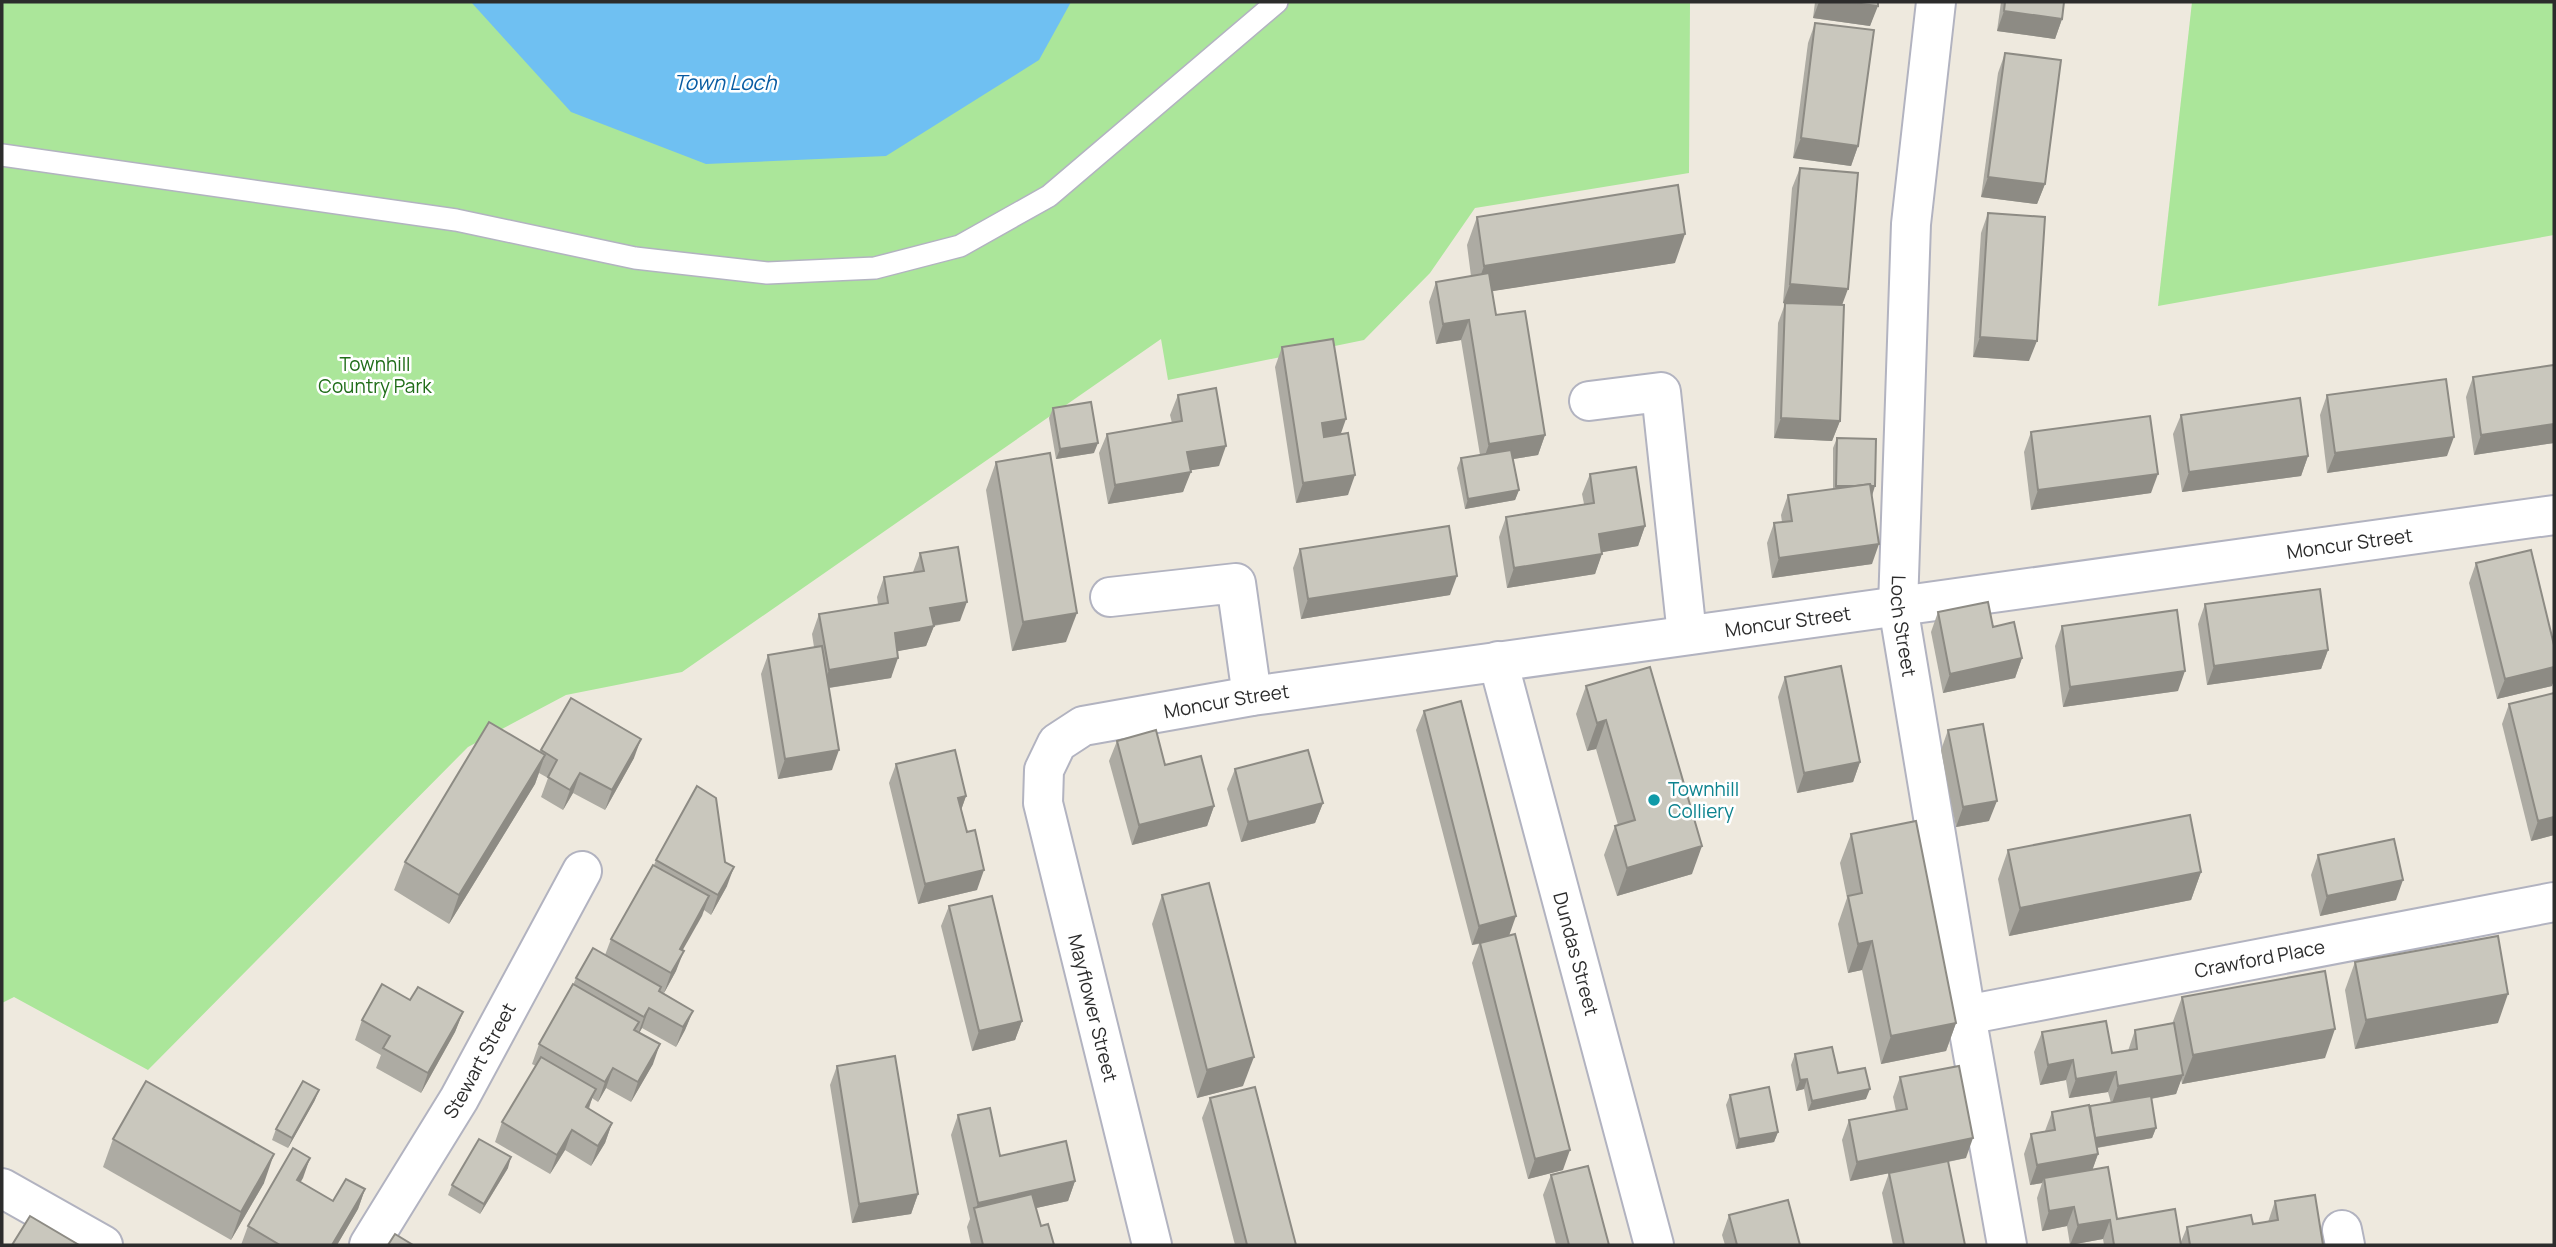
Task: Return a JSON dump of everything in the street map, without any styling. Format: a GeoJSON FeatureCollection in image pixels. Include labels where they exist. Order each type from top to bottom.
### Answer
{"type":"FeatureCollection","features":[{"type":"Feature","properties":{"kind":"street","name":"Loch Street"},"geometry":{"type":"LineString","coordinates":[[1936,2],[1911,224],[1898,606],[2007,1245]]}},
{"type":"Feature","properties":{"kind":"street"},"geometry":{"type":"LineString","coordinates":[[1589,401],[1661,392],[1688,635]]}},
{"type":"Feature","properties":{"kind":"street","name":"Moncur Street"},"geometry":{"type":"LineString","coordinates":[[1044,769],[1057,743],[1083,726],[1252,696],[2554,515]]}},
{"type":"Feature","properties":{"kind":"street"},"geometry":{"type":"LineString","coordinates":[[1110,597],[1236,583],[1252,696]]}},
{"type":"Feature","properties":{"kind":"street","name":"Dundas Street"},"geometry":{"type":"LineString","coordinates":[[1498,661],[1654,1245]]}},
{"type":"Feature","properties":{"kind":"street","name":"Mayflower Street"},"geometry":{"type":"LineString","coordinates":[[1044,769],[1043,803],[1152,1245]]}},
{"type":"Feature","properties":{"kind":"street","name":"Stewart Street"},"geometry":{"type":"LineString","coordinates":[[369,1245],[459,1099],[582,872]]}},
{"type":"Feature","properties":{"kind":"street","name":"Crawford Place"},"geometry":{"type":"LineString","coordinates":[[1966,1015],[2554,902]]}},
{"type":"Feature","properties":{"kind":"street"},"geometry":{"type":"LineString","coordinates":[[2,1188],[103,1245]]}},
{"type":"Feature","properties":{"kind":"lane"},"geometry":{"type":"LineString","coordinates":[[2,155],[456,220],[635,258],[767,273],[875,268],[960,246],[1049,197],[1277,2]]}},
{"type":"Feature","properties":{"kind":"green space","name":"Townhill Country Park"},"geometry":{"type":"Polygon","coordinates":[[[2,2],[1690,2],[1689,173],[1475,208],[1430,273],[1364,340],[1168,380],[1161,339],[682,672],[566,695],[468,747],[148,1070],[14,997],[2,1003],[2,2]]]}},
{"type":"Feature","properties":{"kind":"green space"},"geometry":{"type":"Polygon","coordinates":[[[2192,2],[2554,2],[2554,235],[2158,306],[2192,2]]]}},
{"type":"Feature","properties":{"kind":"water","name":"Town Loch"},"geometry":{"type":"Polygon","coordinates":[[[471,2],[1071,2],[1039,60],[886,156],[706,164],[571,112],[471,2]]]}},
{"type":"Feature","properties":{"kind":"building"},"geometry":{"type":"Polygon","coordinates":[[[1845,2],[1878,2],[1878,6],[1845,2]]]}},
{"type":"Feature","properties":{"kind":"building"},"geometry":{"type":"Polygon","coordinates":[[[2005,2],[2064,2],[2062,19],[2004,11],[2005,2]]]}},
{"type":"Feature","properties":{"kind":"building"},"geometry":{"type":"Polygon","coordinates":[[[1815,23],[1874,30],[1858,146],[1801,138],[1815,23]]]}},
{"type":"Feature","properties":{"kind":"building"},"geometry":{"type":"Polygon","coordinates":[[[2005,53],[2061,60],[2045,184],[1988,177],[2005,53]]]}},
{"type":"Feature","properties":{"kind":"building"},"geometry":{"type":"Polygon","coordinates":[[[1800,168],[1858,173],[1848,289],[1790,284],[1800,168]]]}},
{"type":"Feature","properties":{"kind":"building"},"geometry":{"type":"Polygon","coordinates":[[[1678,185],[1685,234],[1484,266],[1477,217],[1678,185]]]}},
{"type":"Feature","properties":{"kind":"building"},"geometry":{"type":"Polygon","coordinates":[[[1988,213],[2045,217],[2037,341],[1980,337],[1988,213]]]}},
{"type":"Feature","properties":{"kind":"building"},"geometry":{"type":"Polygon","coordinates":[[[1489,273],[1496,315],[1525,311],[1545,435],[1489,444],[1469,320],[1443,324],[1436,282],[1489,273]]]}},
{"type":"Feature","properties":{"kind":"building"},"geometry":{"type":"Polygon","coordinates":[[[1785,303],[1844,305],[1840,421],[1781,418],[1785,303]]]}},
{"type":"Feature","properties":{"kind":"building"},"geometry":{"type":"Polygon","coordinates":[[[1333,339],[1346,419],[1322,423],[1324,437],[1348,433],[1355,475],[1303,483],[1282,347],[1333,339]]]}},
{"type":"Feature","properties":{"kind":"building"},"geometry":{"type":"Polygon","coordinates":[[[2554,365],[2554,424],[2481,435],[2473,377],[2554,365]]]}},
{"type":"Feature","properties":{"kind":"building"},"geometry":{"type":"Polygon","coordinates":[[[2446,379],[2454,437],[2335,453],[2327,395],[2446,379]]]}},
{"type":"Feature","properties":{"kind":"building"},"geometry":{"type":"Polygon","coordinates":[[[1216,388],[1226,446],[1187,452],[1191,472],[1115,485],[1107,434],[1182,421],[1178,395],[1216,388]]]}},
{"type":"Feature","properties":{"kind":"building"},"geometry":{"type":"Polygon","coordinates":[[[2300,398],[2308,456],[2189,472],[2181,415],[2300,398]]]}},
{"type":"Feature","properties":{"kind":"building"},"geometry":{"type":"Polygon","coordinates":[[[1091,402],[1098,443],[1060,449],[1053,408],[1091,402]]]}},
{"type":"Feature","properties":{"kind":"building"},"geometry":{"type":"Polygon","coordinates":[[[2150,416],[2158,474],[2038,490],[2031,432],[2150,416]]]}},
{"type":"Feature","properties":{"kind":"building"},"geometry":{"type":"Polygon","coordinates":[[[1837,438],[1876,439],[1875,486],[1836,486],[1837,438]]]}},
{"type":"Feature","properties":{"kind":"building"},"geometry":{"type":"Polygon","coordinates":[[[1511,450],[1519,490],[1468,499],[1461,458],[1511,450]]]}},
{"type":"Feature","properties":{"kind":"building"},"geometry":{"type":"Polygon","coordinates":[[[1050,453],[1077,613],[1023,622],[996,462],[1050,453]]]}},
{"type":"Feature","properties":{"kind":"building"},"geometry":{"type":"Polygon","coordinates":[[[1636,467],[1645,526],[1599,534],[1602,554],[1514,568],[1506,517],[1594,503],[1590,474],[1636,467]]]}},
{"type":"Feature","properties":{"kind":"building"},"geometry":{"type":"Polygon","coordinates":[[[1870,484],[1879,544],[1779,558],[1774,523],[1792,521],[1788,495],[1870,484]]]}},
{"type":"Feature","properties":{"kind":"building"},"geometry":{"type":"Polygon","coordinates":[[[1449,526],[1457,576],[1308,599],[1300,549],[1449,526]]]}},
{"type":"Feature","properties":{"kind":"building"},"geometry":{"type":"Polygon","coordinates":[[[958,547],[967,602],[930,608],[934,626],[895,633],[898,658],[829,670],[819,614],[888,603],[884,577],[924,571],[920,553],[958,547]]]}},
{"type":"Feature","properties":{"kind":"building"},"geometry":{"type":"Polygon","coordinates":[[[2531,550],[2554,645],[2554,667],[2505,679],[2476,563],[2531,550]]]}},
{"type":"Feature","properties":{"kind":"building"},"geometry":{"type":"Polygon","coordinates":[[[2320,589],[2328,650],[2214,666],[2205,604],[2320,589]]]}},
{"type":"Feature","properties":{"kind":"building"},"geometry":{"type":"Polygon","coordinates":[[[1988,602],[1993,627],[2014,622],[2022,658],[1950,674],[1938,612],[1988,602]]]}},
{"type":"Feature","properties":{"kind":"building"},"geometry":{"type":"Polygon","coordinates":[[[2177,610],[2185,671],[2070,687],[2062,626],[2177,610]]]}},
{"type":"Feature","properties":{"kind":"building"},"geometry":{"type":"Polygon","coordinates":[[[822,646],[839,750],[785,759],[768,655],[822,646]]]}},
{"type":"Feature","properties":{"kind":"building"},"geometry":{"type":"Polygon","coordinates":[[[1841,666],[1860,762],[1804,773],[1785,677],[1841,666]]]}},
{"type":"Feature","properties":{"kind":"building"},"geometry":{"type":"Polygon","coordinates":[[[1650,667],[1702,846],[1627,868],[1615,826],[1635,820],[1606,720],[1597,723],[1586,686],[1650,667]]]}},
{"type":"Feature","properties":{"kind":"building"},"geometry":{"type":"Polygon","coordinates":[[[2554,693],[2554,817],[2538,821],[2509,704],[2554,693]]]}},
{"type":"Feature","properties":{"kind":"building"},"geometry":{"type":"Polygon","coordinates":[[[571,698],[641,739],[612,790],[580,773],[570,790],[548,777],[557,760],[541,750],[571,698]]]}},
{"type":"Feature","properties":{"kind":"building"},"geometry":{"type":"Polygon","coordinates":[[[1461,701],[1516,916],[1479,926],[1424,711],[1461,701]]]}},
{"type":"Feature","properties":{"kind":"building"},"geometry":{"type":"Polygon","coordinates":[[[489,722],[545,755],[459,895],[405,862],[489,722]]]}},
{"type":"Feature","properties":{"kind":"building"},"geometry":{"type":"Polygon","coordinates":[[[1983,724],[1997,801],[1963,807],[1948,730],[1983,724]]]}},
{"type":"Feature","properties":{"kind":"building"},"geometry":{"type":"Polygon","coordinates":[[[1156,730],[1165,765],[1201,756],[1214,806],[1139,825],[1117,741],[1156,730]]]}},
{"type":"Feature","properties":{"kind":"building"},"geometry":{"type":"Polygon","coordinates":[[[955,750],[966,796],[958,798],[967,832],[975,830],[984,870],[925,884],[896,764],[955,750]]]}},
{"type":"Feature","properties":{"kind":"building"},"geometry":{"type":"Polygon","coordinates":[[[1308,750],[1323,803],[1248,822],[1235,769],[1308,750]]]}},
{"type":"Feature","properties":{"kind":"building"},"geometry":{"type":"Polygon","coordinates":[[[697,786],[716,798],[725,862],[734,867],[718,895],[656,860],[697,786]]]}},
{"type":"Feature","properties":{"kind":"building"},"geometry":{"type":"Polygon","coordinates":[[[2190,815],[2201,872],[2020,908],[2008,850],[2190,815]]]}},
{"type":"Feature","properties":{"kind":"building"},"geometry":{"type":"Polygon","coordinates":[[[1916,821],[1956,1023],[1891,1036],[1872,941],[1858,944],[1848,896],[1862,893],[1851,834],[1916,821]]]}},
{"type":"Feature","properties":{"kind":"building"},"geometry":{"type":"Polygon","coordinates":[[[2394,839],[2403,880],[2327,896],[2318,855],[2394,839]]]}},
{"type":"Feature","properties":{"kind":"building"},"geometry":{"type":"Polygon","coordinates":[[[653,865],[709,896],[680,949],[684,951],[671,973],[611,939],[653,865]]]}},
{"type":"Feature","properties":{"kind":"building"},"geometry":{"type":"Polygon","coordinates":[[[1209,883],[1254,1057],[1207,1070],[1162,895],[1209,883]]]}},
{"type":"Feature","properties":{"kind":"building"},"geometry":{"type":"Polygon","coordinates":[[[992,896],[1022,1021],[979,1031],[949,906],[992,896]]]}},
{"type":"Feature","properties":{"kind":"building"},"geometry":{"type":"Polygon","coordinates":[[[1515,934],[1570,1150],[1535,1159],[1480,943],[1515,934]]]}},
{"type":"Feature","properties":{"kind":"building"},"geometry":{"type":"Polygon","coordinates":[[[2498,936],[2508,994],[2366,1020],[2355,962],[2498,936]]]}},
{"type":"Feature","properties":{"kind":"building"},"geometry":{"type":"Polygon","coordinates":[[[593,948],[661,987],[659,991],[693,1011],[683,1027],[649,1008],[644,1017],[576,978],[593,948]]]}},
{"type":"Feature","properties":{"kind":"building"},"geometry":{"type":"Polygon","coordinates":[[[2325,971],[2335,1029],[2193,1055],[2182,997],[2325,971]]]}},
{"type":"Feature","properties":{"kind":"building"},"geometry":{"type":"Polygon","coordinates":[[[382,984],[410,1000],[418,987],[463,1012],[428,1073],[383,1048],[390,1036],[362,1020],[382,984]]]}},
{"type":"Feature","properties":{"kind":"building"},"geometry":{"type":"Polygon","coordinates":[[[573,984],[639,1022],[634,1030],[660,1044],[638,1082],[613,1068],[605,1082],[539,1044],[573,984]]]}},
{"type":"Feature","properties":{"kind":"building"},"geometry":{"type":"Polygon","coordinates":[[[2106,1021],[2112,1053],[2137,1049],[2135,1030],[2174,1023],[2183,1075],[2118,1086],[2116,1072],[2076,1079],[2073,1060],[2048,1065],[2042,1032],[2106,1021]]]}},
{"type":"Feature","properties":{"kind":"building"},"geometry":{"type":"Polygon","coordinates":[[[1832,1047],[1838,1073],[1865,1068],[1870,1089],[1812,1101],[1807,1079],[1800,1080],[1795,1054],[1832,1047]]]}},
{"type":"Feature","properties":{"kind":"building"},"geometry":{"type":"Polygon","coordinates":[[[895,1056],[918,1194],[859,1204],[837,1066],[895,1056]]]}},
{"type":"Feature","properties":{"kind":"building"},"geometry":{"type":"Polygon","coordinates":[[[541,1057],[596,1089],[586,1107],[612,1123],[598,1146],[572,1130],[557,1155],[502,1122],[541,1057]]]}},
{"type":"Feature","properties":{"kind":"building"},"geometry":{"type":"Polygon","coordinates":[[[1959,1066],[1973,1138],[1857,1162],[1849,1120],[1907,1109],[1900,1077],[1959,1066]]]}},
{"type":"Feature","properties":{"kind":"building"},"geometry":{"type":"Polygon","coordinates":[[[146,1081],[274,1154],[241,1212],[113,1139],[146,1081]]]}},
{"type":"Feature","properties":{"kind":"building"},"geometry":{"type":"Polygon","coordinates":[[[303,1081],[319,1090],[292,1138],[276,1129],[303,1081]]]}},
{"type":"Feature","properties":{"kind":"building"},"geometry":{"type":"Polygon","coordinates":[[[1255,1087],[1296,1245],[1247,1245],[1210,1098],[1255,1087]]]}},
{"type":"Feature","properties":{"kind":"building"},"geometry":{"type":"Polygon","coordinates":[[[1769,1087],[1778,1132],[1739,1139],[1730,1095],[1769,1087]]]}},
{"type":"Feature","properties":{"kind":"building"},"geometry":{"type":"Polygon","coordinates":[[[2151,1096],[2156,1128],[2095,1138],[2090,1106],[2151,1096]]]}},
{"type":"Feature","properties":{"kind":"building"},"geometry":{"type":"Polygon","coordinates":[[[2089,1105],[2098,1154],[2037,1165],[2031,1134],[2055,1130],[2052,1112],[2089,1105]]]}},
{"type":"Feature","properties":{"kind":"building"},"geometry":{"type":"Polygon","coordinates":[[[990,1108],[1000,1156],[1066,1141],[1075,1181],[978,1203],[958,1115],[990,1108]]]}},
{"type":"Feature","properties":{"kind":"building"},"geometry":{"type":"Polygon","coordinates":[[[479,1139],[511,1157],[484,1204],[452,1185],[479,1139]]]}},
{"type":"Feature","properties":{"kind":"building"},"geometry":{"type":"Polygon","coordinates":[[[293,1148],[310,1158],[297,1180],[333,1201],[346,1179],[365,1189],[332,1245],[280,1245],[248,1226],[293,1148]]]}},
{"type":"Feature","properties":{"kind":"building"},"geometry":{"type":"Polygon","coordinates":[[[1948,1161],[1965,1245],[1904,1245],[1889,1173],[1948,1161]]]}},
{"type":"Feature","properties":{"kind":"building"},"geometry":{"type":"Polygon","coordinates":[[[1588,1166],[1609,1245],[1569,1245],[1551,1175],[1588,1166]]]}},
{"type":"Feature","properties":{"kind":"building"},"geometry":{"type":"Polygon","coordinates":[[[2108,1167],[2117,1219],[2175,1209],[2181,1245],[2114,1245],[2110,1220],[2078,1225],[2074,1207],[2049,1211],[2044,1178],[2108,1167]]]}},
{"type":"Feature","properties":{"kind":"building"},"geometry":{"type":"Polygon","coordinates":[[[1032,1194],[1041,1226],[1048,1224],[1054,1245],[983,1245],[974,1208],[1032,1194]]]}},
{"type":"Feature","properties":{"kind":"building"},"geometry":{"type":"Polygon","coordinates":[[[2315,1195],[2323,1245],[2190,1245],[2187,1227],[2251,1215],[2253,1224],[2278,1220],[2275,1201],[2315,1195]]]}},
{"type":"Feature","properties":{"kind":"building"},"geometry":{"type":"Polygon","coordinates":[[[1788,1200],[1800,1245],[1737,1245],[1729,1215],[1788,1200]]]}},
{"type":"Feature","properties":{"kind":"building"},"geometry":{"type":"Polygon","coordinates":[[[30,1216],[79,1245],[12,1245],[30,1216]]]}},
{"type":"Feature","properties":{"kind":"building"},"geometry":{"type":"Polygon","coordinates":[[[395,1234],[413,1245],[388,1245],[395,1234]]]}},
{"type":"Feature","properties":{"kind":"place","name":"Townhill Colliery"},"geometry":{"type":"Point","coordinates":[1654,800]}}]}
